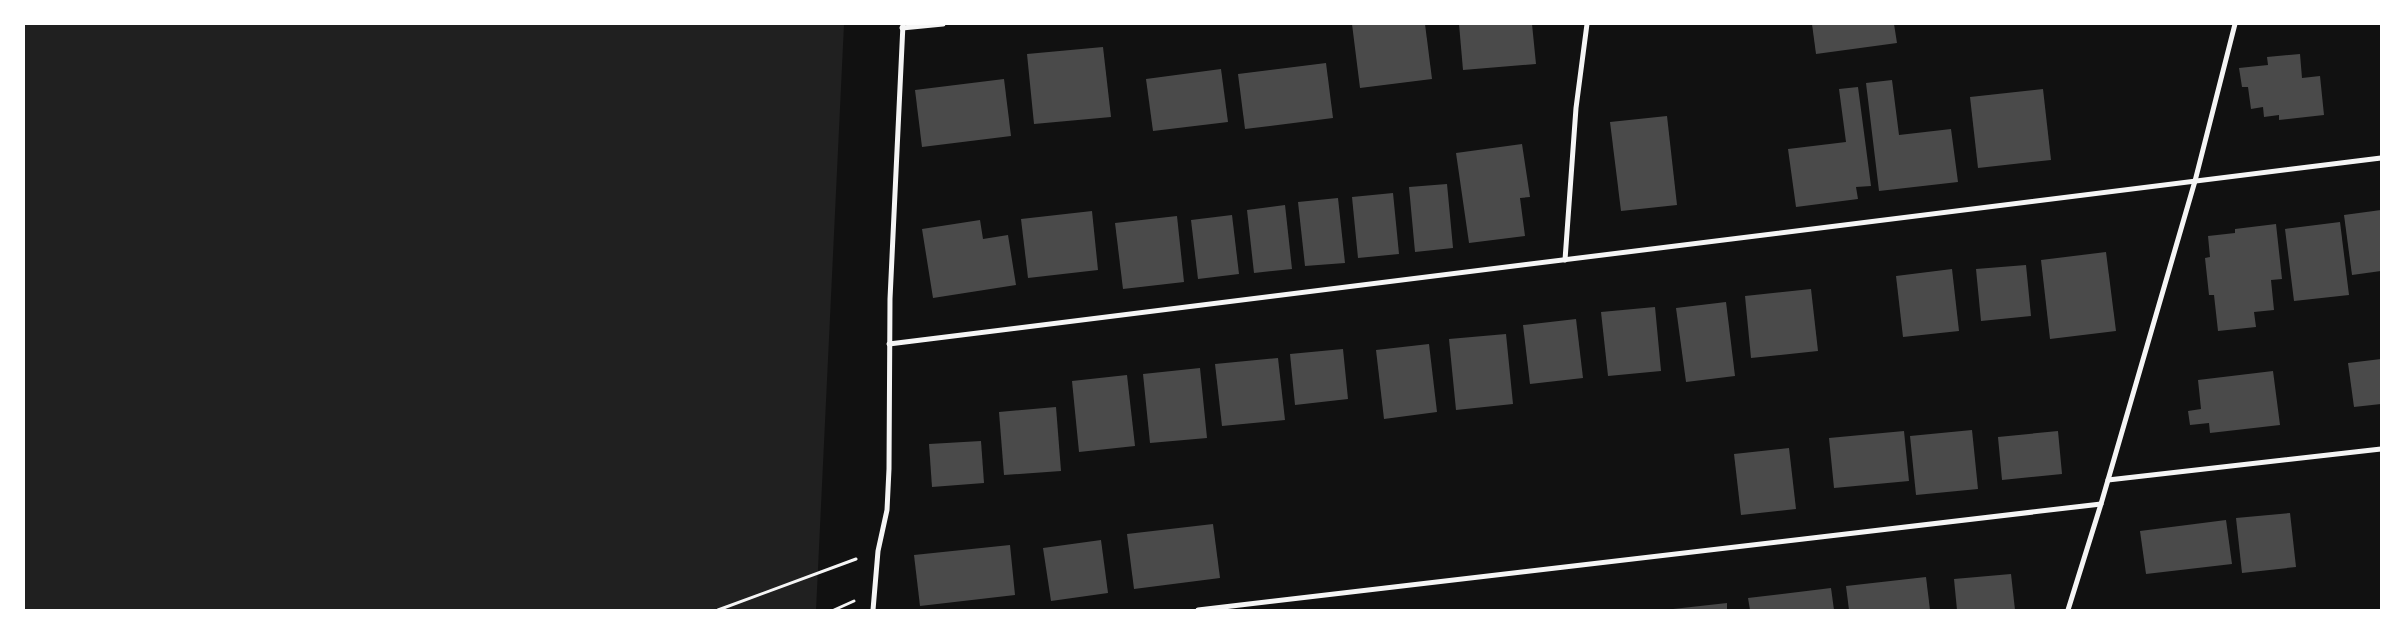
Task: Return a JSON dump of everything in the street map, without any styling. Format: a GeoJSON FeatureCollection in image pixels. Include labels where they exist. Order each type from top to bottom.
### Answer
{"type":"FeatureCollection","features":[{"type":"Feature","properties":{"kind":"street"},"geometry":{"type":"LineString","coordinates":[[873,610],[878,551],[886,510],[887,493],[889,344],[903,26],[943,24]]}},
{"type":"Feature","properties":{"kind":"street"},"geometry":{"type":"LineString","coordinates":[[1564,260],[1576,108],[1587,24]]}},
{"type":"Feature","properties":{"kind":"street"},"geometry":{"type":"LineString","coordinates":[[2068,610],[2101,504],[2195,180],[2235,24]]}},
{"type":"Feature","properties":{"kind":"street"},"geometry":{"type":"LineString","coordinates":[[889,344],[2381,158]]}},
{"type":"Feature","properties":{"kind":"street"},"geometry":{"type":"LineString","coordinates":[[2108,480],[2381,448]]}},
{"type":"Feature","properties":{"kind":"street"},"geometry":{"type":"LineString","coordinates":[[1198,610],[2101,504]]}},
{"type":"Feature","properties":{"kind":"path"},"geometry":{"type":"LineString","coordinates":[[718,610],[878,551]]}},
{"type":"Feature","properties":{"kind":"shaded area"},"geometry":{"type":"Polygon","coordinates":[[[24,24],[844,24],[816,610],[24,610],[24,24]]]}},
{"type":"Feature","properties":{"kind":"building"},"geometry":{"type":"Polygon","coordinates":[[[1352,24],[1425,24],[1432,79],[1360,88],[1352,24]]]}},
{"type":"Feature","properties":{"kind":"building"},"geometry":{"type":"Polygon","coordinates":[[[1459,24],[1532,24],[1536,64],[1463,70],[1459,24]]]}},
{"type":"Feature","properties":{"kind":"building"},"geometry":{"type":"Polygon","coordinates":[[[1812,24],[1894,24],[1897,43],[1816,54],[1812,24]]]}},
{"type":"Feature","properties":{"kind":"building"},"geometry":{"type":"Polygon","coordinates":[[[1103,47],[1111,117],[1034,124],[1027,54],[1103,47]]]}},
{"type":"Feature","properties":{"kind":"building"},"geometry":{"type":"Polygon","coordinates":[[[2300,54],[2302,78],[2320,76],[2324,115],[2279,120],[2279,115],[2264,117],[2263,107],[2251,109],[2248,87],[2242,87],[2239,68],[2268,65],[2267,57],[2300,54]]]}},
{"type":"Feature","properties":{"kind":"building"},"geometry":{"type":"Polygon","coordinates":[[[1326,63],[1333,118],[1245,129],[1238,74],[1326,63]]]}},
{"type":"Feature","properties":{"kind":"building"},"geometry":{"type":"Polygon","coordinates":[[[1221,69],[1228,122],[1153,131],[1146,79],[1221,69]]]}},
{"type":"Feature","properties":{"kind":"building"},"geometry":{"type":"Polygon","coordinates":[[[1004,79],[1011,136],[922,147],[915,90],[1004,79]]]}},
{"type":"Feature","properties":{"kind":"building"},"geometry":{"type":"Polygon","coordinates":[[[1892,80],[1899,135],[1951,129],[1958,182],[1879,191],[1866,83],[1892,80]]]}},
{"type":"Feature","properties":{"kind":"building"},"geometry":{"type":"Polygon","coordinates":[[[1858,87],[1871,186],[1856,187],[1858,199],[1796,207],[1788,149],[1846,142],[1839,89],[1858,87]]]}},
{"type":"Feature","properties":{"kind":"building"},"geometry":{"type":"Polygon","coordinates":[[[2043,89],[2051,160],[1978,168],[1970,97],[2043,89]]]}},
{"type":"Feature","properties":{"kind":"building"},"geometry":{"type":"Polygon","coordinates":[[[1667,116],[1677,205],[1621,211],[1610,122],[1667,116]]]}},
{"type":"Feature","properties":{"kind":"building"},"geometry":{"type":"Polygon","coordinates":[[[1522,144],[1530,197],[1520,198],[1525,236],[1469,243],[1456,153],[1522,144]]]}},
{"type":"Feature","properties":{"kind":"building"},"geometry":{"type":"Polygon","coordinates":[[[1447,184],[1453,248],[1415,252],[1409,187],[1447,184]]]}},
{"type":"Feature","properties":{"kind":"building"},"geometry":{"type":"Polygon","coordinates":[[[1393,193],[1399,254],[1358,258],[1352,197],[1393,193]]]}},
{"type":"Feature","properties":{"kind":"building"},"geometry":{"type":"Polygon","coordinates":[[[1338,198],[1345,263],[1305,266],[1298,202],[1338,198]]]}},
{"type":"Feature","properties":{"kind":"building"},"geometry":{"type":"Polygon","coordinates":[[[1285,205],[1292,269],[1254,273],[1247,210],[1285,205]]]}},
{"type":"Feature","properties":{"kind":"building"},"geometry":{"type":"Polygon","coordinates":[[[2381,210],[2381,271],[2352,275],[2344,215],[2381,210]]]}},
{"type":"Feature","properties":{"kind":"building"},"geometry":{"type":"Polygon","coordinates":[[[1092,211],[1098,270],[1028,278],[1021,219],[1092,211]]]}},
{"type":"Feature","properties":{"kind":"building"},"geometry":{"type":"Polygon","coordinates":[[[1232,215],[1239,274],[1198,279],[1191,220],[1232,215]]]}},
{"type":"Feature","properties":{"kind":"building"},"geometry":{"type":"Polygon","coordinates":[[[1177,216],[1184,282],[1123,289],[1115,223],[1177,216]]]}},
{"type":"Feature","properties":{"kind":"building"},"geometry":{"type":"Polygon","coordinates":[[[980,220],[983,239],[1008,235],[1016,285],[933,298],[922,229],[980,220]]]}},
{"type":"Feature","properties":{"kind":"building"},"geometry":{"type":"Polygon","coordinates":[[[2340,222],[2349,295],[2294,301],[2285,229],[2340,222]]]}},
{"type":"Feature","properties":{"kind":"building"},"geometry":{"type":"Polygon","coordinates":[[[2276,224],[2282,279],[2271,280],[2274,310],[2254,312],[2256,327],[2218,331],[2214,295],[2209,295],[2205,258],[2210,257],[2208,236],[2235,233],[2235,229],[2276,224]]]}},
{"type":"Feature","properties":{"kind":"building"},"geometry":{"type":"Polygon","coordinates":[[[2106,252],[2116,331],[2050,339],[2041,260],[2106,252]]]}},
{"type":"Feature","properties":{"kind":"building"},"geometry":{"type":"Polygon","coordinates":[[[2026,265],[2031,316],[1981,321],[1976,269],[2026,265]]]}},
{"type":"Feature","properties":{"kind":"building"},"geometry":{"type":"Polygon","coordinates":[[[1952,269],[1959,331],[1903,337],[1896,276],[1952,269]]]}},
{"type":"Feature","properties":{"kind":"building"},"geometry":{"type":"Polygon","coordinates":[[[1811,289],[1818,351],[1751,358],[1745,296],[1811,289]]]}},
{"type":"Feature","properties":{"kind":"building"},"geometry":{"type":"Polygon","coordinates":[[[1726,302],[1735,376],[1686,382],[1676,308],[1726,302]]]}},
{"type":"Feature","properties":{"kind":"building"},"geometry":{"type":"Polygon","coordinates":[[[1655,307],[1661,371],[1608,376],[1601,312],[1655,307]]]}},
{"type":"Feature","properties":{"kind":"building"},"geometry":{"type":"Polygon","coordinates":[[[1576,319],[1583,378],[1530,384],[1523,325],[1576,319]]]}},
{"type":"Feature","properties":{"kind":"building"},"geometry":{"type":"Polygon","coordinates":[[[1506,334],[1513,404],[1456,410],[1449,339],[1506,334]]]}},
{"type":"Feature","properties":{"kind":"building"},"geometry":{"type":"Polygon","coordinates":[[[1429,344],[1437,412],[1384,419],[1376,350],[1429,344]]]}},
{"type":"Feature","properties":{"kind":"building"},"geometry":{"type":"Polygon","coordinates":[[[1343,349],[1348,399],[1295,405],[1290,354],[1343,349]]]}},
{"type":"Feature","properties":{"kind":"building"},"geometry":{"type":"Polygon","coordinates":[[[1278,358],[1285,420],[1222,426],[1215,364],[1278,358]]]}},
{"type":"Feature","properties":{"kind":"building"},"geometry":{"type":"Polygon","coordinates":[[[2381,359],[2381,404],[2354,407],[2348,363],[2381,359]]]}},
{"type":"Feature","properties":{"kind":"building"},"geometry":{"type":"Polygon","coordinates":[[[1200,368],[1207,438],[1150,443],[1143,374],[1200,368]]]}},
{"type":"Feature","properties":{"kind":"building"},"geometry":{"type":"Polygon","coordinates":[[[2273,371],[2280,425],[2210,433],[2209,423],[2190,425],[2188,411],[2201,409],[2198,380],[2273,371]]]}},
{"type":"Feature","properties":{"kind":"building"},"geometry":{"type":"Polygon","coordinates":[[[1127,375],[1135,446],[1079,452],[1072,381],[1127,375]]]}},
{"type":"Feature","properties":{"kind":"building"},"geometry":{"type":"Polygon","coordinates":[[[1056,407],[1061,471],[1004,475],[999,412],[1056,407]]]}},
{"type":"Feature","properties":{"kind":"building"},"geometry":{"type":"Polygon","coordinates":[[[1972,430],[1978,489],[1916,495],[1910,436],[1972,430]]]}},
{"type":"Feature","properties":{"kind":"building"},"geometry":{"type":"Polygon","coordinates":[[[1904,431],[1909,481],[1834,488],[1829,438],[1904,431]]]}},
{"type":"Feature","properties":{"kind":"building"},"geometry":{"type":"Polygon","coordinates":[[[2058,431],[2062,474],[2002,480],[1998,437],[2058,431]]]}},
{"type":"Feature","properties":{"kind":"building"},"geometry":{"type":"Polygon","coordinates":[[[981,441],[984,483],[932,487],[929,444],[981,441]]]}},
{"type":"Feature","properties":{"kind":"building"},"geometry":{"type":"Polygon","coordinates":[[[1789,448],[1796,509],[1741,515],[1734,454],[1789,448]]]}},
{"type":"Feature","properties":{"kind":"building"},"geometry":{"type":"Polygon","coordinates":[[[2290,513],[2296,567],[2242,573],[2236,518],[2290,513]]]}},
{"type":"Feature","properties":{"kind":"building"},"geometry":{"type":"Polygon","coordinates":[[[2226,520],[2232,564],[2146,574],[2140,531],[2226,520]]]}},
{"type":"Feature","properties":{"kind":"building"},"geometry":{"type":"Polygon","coordinates":[[[1213,524],[1220,578],[1134,589],[1127,534],[1213,524]]]}},
{"type":"Feature","properties":{"kind":"building"},"geometry":{"type":"Polygon","coordinates":[[[1101,540],[1108,593],[1051,601],[1043,548],[1101,540]]]}},
{"type":"Feature","properties":{"kind":"building"},"geometry":{"type":"Polygon","coordinates":[[[1010,545],[1015,595],[920,606],[914,555],[1010,545]]]}},
{"type":"Feature","properties":{"kind":"building"},"geometry":{"type":"Polygon","coordinates":[[[2011,574],[2015,610],[1957,610],[1954,579],[2011,574]]]}},
{"type":"Feature","properties":{"kind":"building"},"geometry":{"type":"Polygon","coordinates":[[[1926,577],[1930,610],[1849,610],[1846,586],[1926,577]]]}},
{"type":"Feature","properties":{"kind":"building"},"geometry":{"type":"Polygon","coordinates":[[[1831,588],[1834,610],[1750,610],[1748,598],[1831,588]]]}},
{"type":"Feature","properties":{"kind":"building"},"geometry":{"type":"Polygon","coordinates":[[[1727,603],[1727,610],[1673,610],[1673,609],[1727,603]]]}}]}
